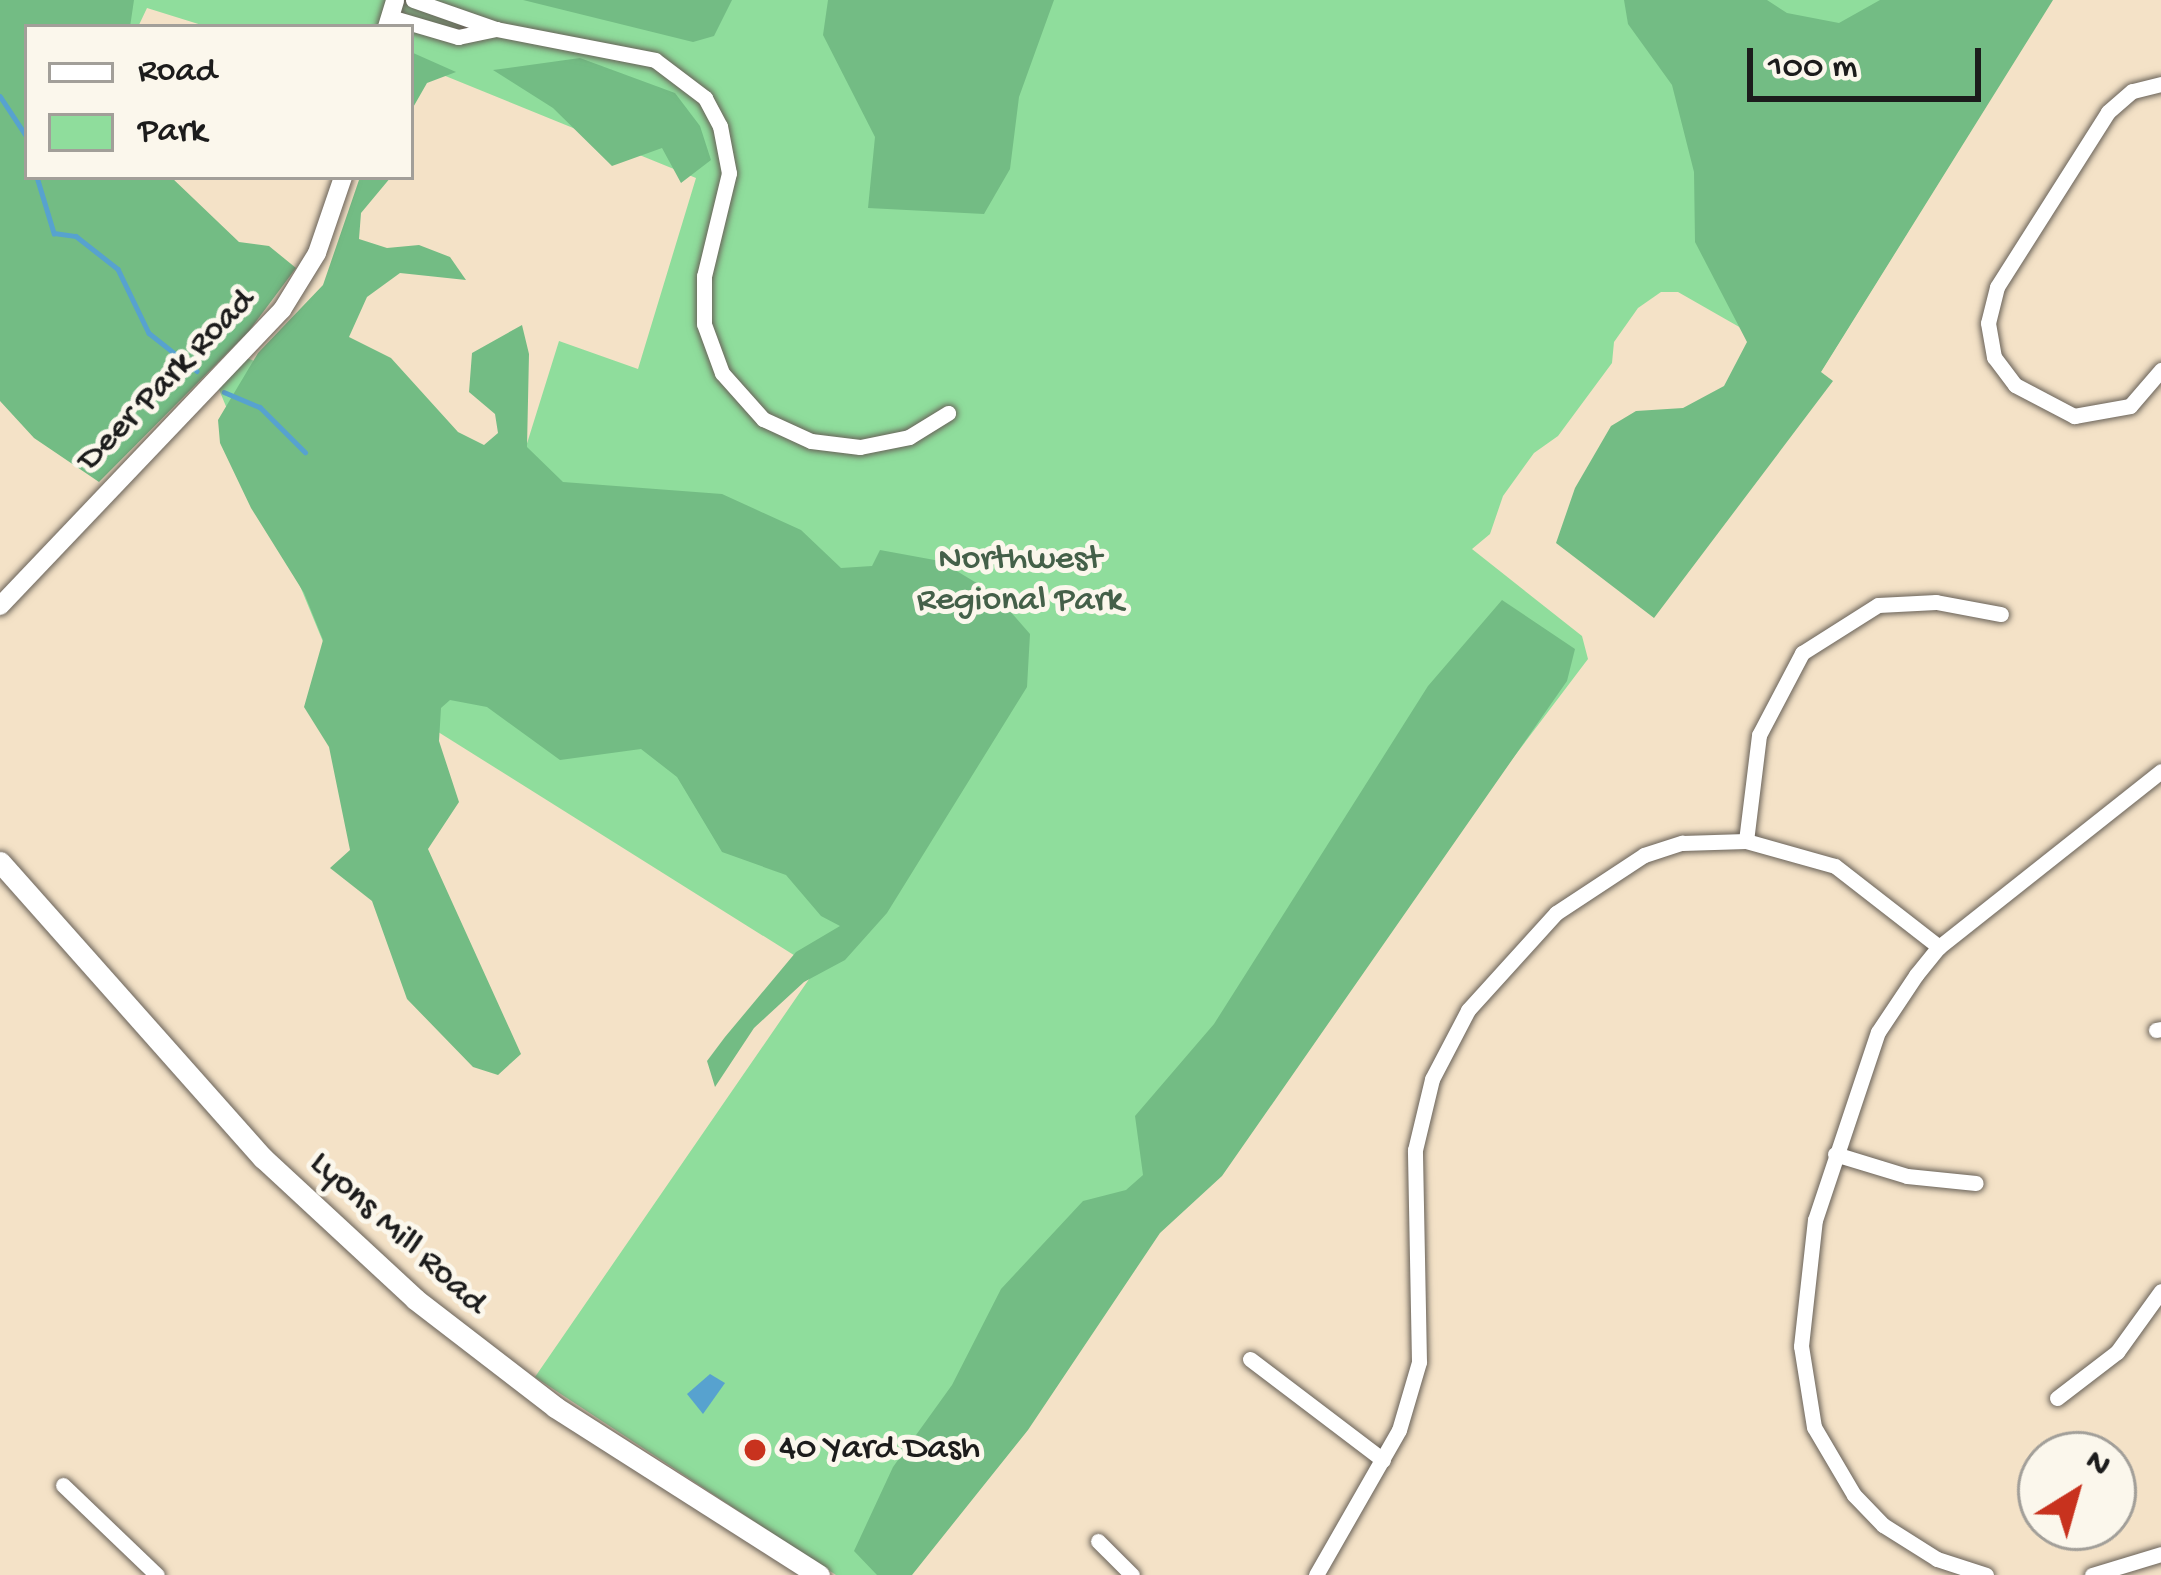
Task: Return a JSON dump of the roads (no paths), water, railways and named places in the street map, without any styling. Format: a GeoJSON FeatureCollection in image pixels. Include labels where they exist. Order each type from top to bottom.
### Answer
{"type":"FeatureCollection","features":[{"type":"Feature","properties":{"kind":"main road","name":"Lyons Mill Road"},"geometry":{"type":"LineString","coordinates":[[0,862],[262,1158],[415,1299],[555,1407],[819,1575]]}},
{"type":"Feature","properties":{"kind":"street"},"geometry":{"type":"LineString","coordinates":[[412,0],[496,29],[640,55],[669,67],[705,98],[720,125],[729,173],[704,276],[704,324],[730,385],[763,418],[811,441],[860,447],[909,437],[948,413]]}},
{"type":"Feature","properties":{"kind":"street"},"geometry":{"type":"LineString","coordinates":[[390,15],[458,37],[496,29]]}},
{"type":"Feature","properties":{"kind":"street"},"geometry":{"type":"LineString","coordinates":[[2161,84],[2132,91],[2108,112],[1997,287],[1988,323],[1994,357],[2015,385],[2074,416],[2130,406],[2161,370]]}},
{"type":"Feature","properties":{"kind":"street","name":"Deer Park Road"},"geometry":{"type":"LineString","coordinates":[[0,605],[282,310],[317,254],[342,180]]}},
{"type":"Feature","properties":{"kind":"street"},"geometry":{"type":"LineString","coordinates":[[1746,841],[1760,736],[1782,679],[1802,653],[1878,605],[1936,602],[2001,614]]}},
{"type":"Feature","properties":{"kind":"street"},"geometry":{"type":"LineString","coordinates":[[1986,1575],[1937,1559],[1883,1525],[1854,1496],[1814,1427],[1802,1298],[1834,1154],[1878,1032],[1940,947],[2161,771]]}},
{"type":"Feature","properties":{"kind":"street"},"geometry":{"type":"LineString","coordinates":[[1316,1575],[1383,1460],[1419,1362],[1415,1150],[1445,1048],[1493,979],[1574,896],[1643,855],[1746,841],[1835,866],[1940,947]]}},
{"type":"Feature","properties":{"kind":"street"},"geometry":{"type":"LineString","coordinates":[[1834,1154],[1928,1180],[1976,1183]]}},
{"type":"Feature","properties":{"kind":"street"},"geometry":{"type":"LineString","coordinates":[[2057,1398],[2117,1352],[2161,1291]]}},
{"type":"Feature","properties":{"kind":"street"},"geometry":{"type":"LineString","coordinates":[[1250,1359],[1383,1460]]}},
{"type":"Feature","properties":{"kind":"street"},"geometry":{"type":"LineString","coordinates":[[63,1485],[157,1575]]}},
{"type":"Feature","properties":{"kind":"street"},"geometry":{"type":"LineString","coordinates":[[1098,1541],[1132,1575]]}},
{"type":"Feature","properties":{"kind":"street"},"geometry":{"type":"LineString","coordinates":[[2092,1575],[2161,1554]]}},
{"type":"Feature","properties":{"kind":"water"},"geometry":{"type":"Polygon","coordinates":[[[710,1374],[725,1383],[703,1414],[687,1394],[710,1374]]]}},
{"type":"Feature","properties":{"kind":"waterway"},"geometry":{"type":"LineString","coordinates":[[0,96],[24,132]]}},
{"type":"Feature","properties":{"kind":"waterway"},"geometry":{"type":"LineString","coordinates":[[38,180],[54,233],[76,236],[118,269],[149,333],[197,371]]}},
{"type":"Feature","properties":{"kind":"waterway"},"geometry":{"type":"LineString","coordinates":[[224,392],[260,407],[305,452]]}},
{"type":"Feature","properties":{"kind":"place","name":"40 Yard Dash"},"geometry":{"type":"Point","coordinates":[755,1450]}},
{"type":"Feature","properties":{"kind":"park label","name":"Northwest Regional Park"},"geometry":{"type":"Point","coordinates":[1020,580]}}]}
